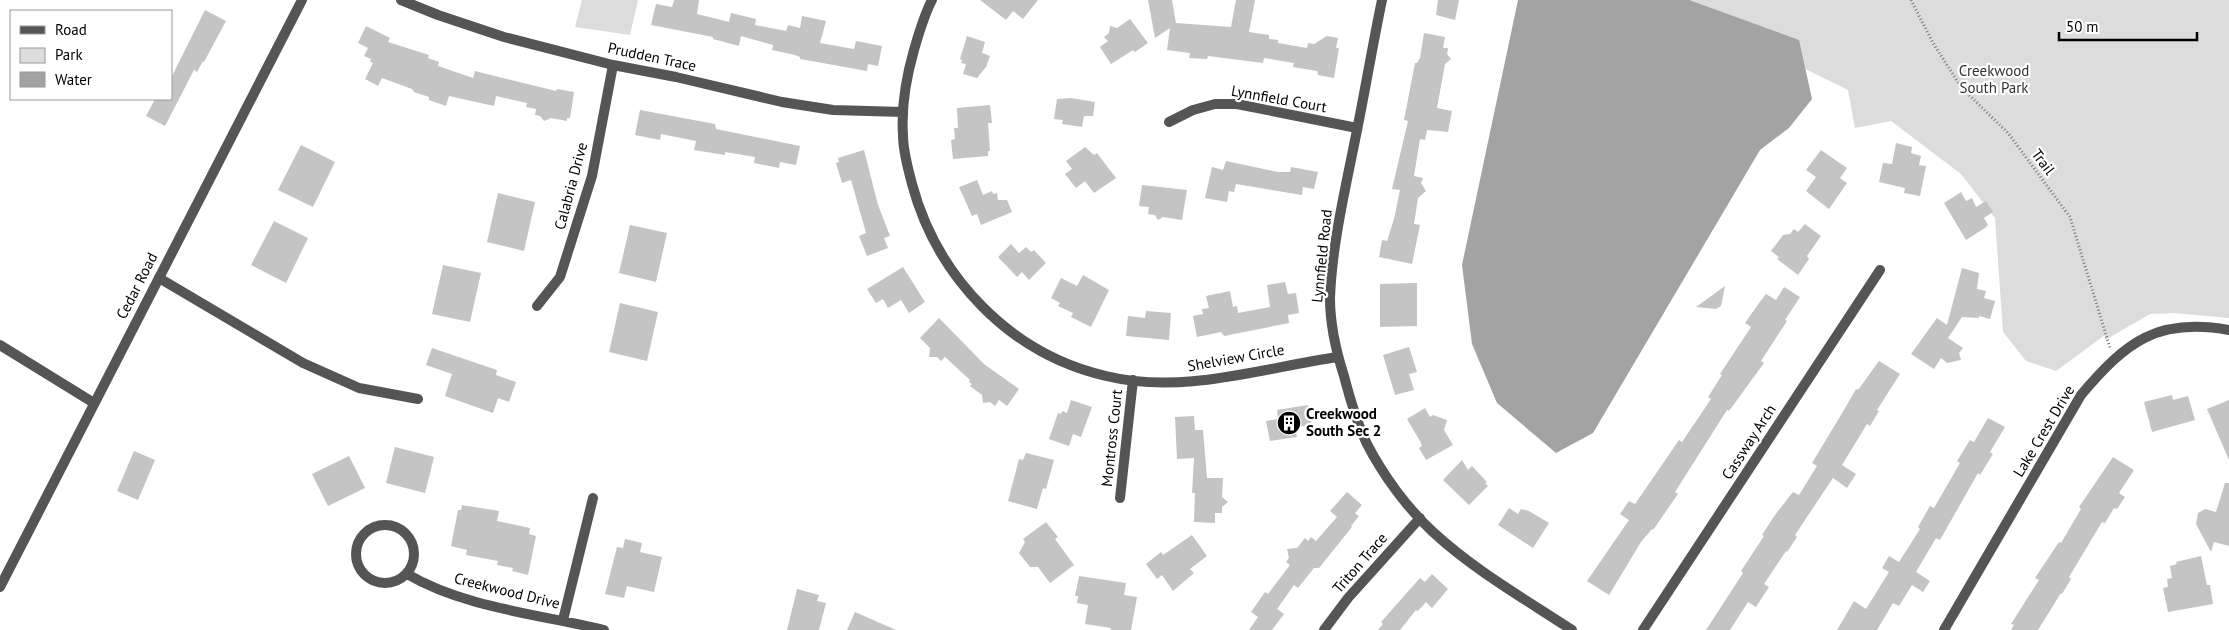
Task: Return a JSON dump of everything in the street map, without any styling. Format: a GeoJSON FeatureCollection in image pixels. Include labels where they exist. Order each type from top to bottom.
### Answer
{"type":"FeatureCollection","features":[{"type":"Feature","properties":{"kind":"street","name":"Cedar Road"},"geometry":{"type":"LineString","coordinates":[[0,587],[302,0]]}},
{"type":"Feature","properties":{"kind":"street","name":"Prudden Trace"},"geometry":{"type":"LineString","coordinates":[[401,0],[504,37],[613,65],[676,77],[782,102],[833,110],[903,112]]}},
{"type":"Feature","properties":{"kind":"street","name":"Shelview Circle"},"geometry":{"type":"LineString","coordinates":[[932,0],[922,23],[907,75],[903,112],[906,162],[918,206],[935,244],[977,303],[1006,329],[1038,349],[1070,365],[1106,376],[1133,380],[1172,383],[1220,379],[1297,363],[1338,357]]}},
{"type":"Feature","properties":{"kind":"street","name":"Lynnfield Road"},"geometry":{"type":"LineString","coordinates":[[1382,0],[1334,255],[1330,299],[1332,325],[1338,357],[1353,409],[1367,444],[1385,473],[1432,531],[1483,572],[1572,630]]}},
{"type":"Feature","properties":{"kind":"street","name":"Calabria Drive"},"geometry":{"type":"LineString","coordinates":[[537,306],[560,277],[592,176],[613,65]]}},
{"type":"Feature","properties":{"kind":"street","name":"Lynnfield Court"},"geometry":{"type":"LineString","coordinates":[[1169,122],[1193,110],[1215,104],[1237,104],[1357,128]]}},
{"type":"Feature","properties":{"kind":"street","name":"Cassway Arch"},"geometry":{"type":"LineString","coordinates":[[1643,630],[1880,270]]}},
{"type":"Feature","properties":{"kind":"street"},"geometry":{"type":"LineString","coordinates":[[158,278],[303,363],[359,388],[418,399]]}},
{"type":"Feature","properties":{"kind":"street","name":"Lake Crest Drive"},"geometry":{"type":"LineString","coordinates":[[1944,630],[2081,396],[2101,372],[2142,338],[2162,329],[2200,325],[2229,330]]}},
{"type":"Feature","properties":{"kind":"street"},"geometry":{"type":"LineString","coordinates":[[0,346],[94,403]]}},
{"type":"Feature","properties":{"kind":"street","name":"Montross Court"},"geometry":{"type":"LineString","coordinates":[[1120,498],[1133,380]]}},
{"type":"Feature","properties":{"kind":"street"},"geometry":{"type":"LineString","coordinates":[[563,620],[593,498]]}},
{"type":"Feature","properties":{"kind":"street","name":"Triton Trace"},"geometry":{"type":"LineString","coordinates":[[1324,630],[1348,598],[1420,518]]}},
{"type":"Feature","properties":{"kind":"street"},"geometry":{"type":"LineString","coordinates":[[384,525],[394,526],[402,530],[413,546],[412,566],[407,574],[390,582],[372,580],[359,566],[356,557],[360,539],[375,527],[384,525]]}},
{"type":"Feature","properties":{"kind":"street","name":"Creekwood Drive"},"geometry":{"type":"LineString","coordinates":[[407,574],[426,585],[476,602],[604,630]]}},
{"type":"Feature","properties":{"kind":"path","name":"Trail"},"geometry":{"type":"LineString","coordinates":[[1911,0],[1933,43],[1961,87],[2008,133],[2070,216],[2114,360]]}},
{"type":"Feature","properties":{"kind":"green space"},"geometry":{"type":"Polygon","coordinates":[[[582,0],[638,0],[630,35],[575,27],[582,0]]]}},
{"type":"Feature","properties":{"kind":"green space","name":"Creekwood South Park"},"geometry":{"type":"Polygon","coordinates":[[[1645,0],[2229,0],[2229,318],[2174,313],[2150,314],[2105,340],[2105,335],[2056,371],[2026,361],[2003,332],[1995,218],[1961,174],[1891,121],[1855,128],[1848,90],[1682,8],[1645,0]]]}},
{"type":"Feature","properties":{"kind":"water"},"geometry":{"type":"Polygon","coordinates":[[[1518,0],[1689,0],[1799,40],[1812,99],[1789,128],[1760,150],[1593,433],[1556,453],[1497,403],[1472,344],[1462,265],[1518,0]]]}},
{"type":"Feature","properties":{"kind":"building"},"geometry":{"type":"Polygon","coordinates":[[[674,0],[699,0],[697,14],[729,22],[731,13],[756,19],[755,25],[786,31],[788,25],[800,28],[802,16],[826,21],[820,43],[854,49],[856,41],[882,46],[878,66],[868,64],[867,71],[800,59],[800,57],[795,55],[772,50],[773,45],[741,36],[739,46],[713,39],[713,37],[651,25],[656,4],[672,7],[674,0]]]}},
{"type":"Feature","properties":{"kind":"building"},"geometry":{"type":"Polygon","coordinates":[[[980,0],[1038,0],[1023,19],[1013,11],[1006,20],[980,0]]]}},
{"type":"Feature","properties":{"kind":"building"},"geometry":{"type":"Polygon","coordinates":[[[1148,0],[1172,0],[1176,23],[1231,27],[1236,0],[1255,0],[1249,32],[1269,35],[1269,39],[1278,40],[1278,43],[1307,48],[1308,43],[1314,44],[1327,36],[1338,38],[1336,48],[1339,48],[1334,78],[1318,75],[1317,71],[1293,67],[1294,63],[1264,58],[1263,63],[1208,56],[1207,59],[1189,58],[1190,53],[1167,50],[1170,28],[1155,38],[1148,0]]]}},
{"type":"Feature","properties":{"kind":"building"},"geometry":{"type":"Polygon","coordinates":[[[1438,0],[1459,0],[1455,20],[1436,15],[1438,0]]]}},
{"type":"Feature","properties":{"kind":"building"},"geometry":{"type":"Polygon","coordinates":[[[205,10],[226,21],[204,62],[197,72],[194,70],[165,126],[146,116],[154,100],[172,100],[172,76],[205,10]]]}},
{"type":"Feature","properties":{"kind":"building"},"geometry":{"type":"Polygon","coordinates":[[[1130,19],[1148,43],[1111,64],[1100,47],[1108,41],[1104,37],[1109,33],[1110,26],[1117,28],[1130,19]]]}},
{"type":"Feature","properties":{"kind":"building"},"geometry":{"type":"Polygon","coordinates":[[[366,26],[390,38],[388,42],[429,55],[428,58],[439,62],[438,66],[473,78],[475,71],[556,91],[557,89],[574,92],[570,118],[567,118],[567,121],[551,118],[544,121],[540,116],[535,115],[536,109],[526,107],[527,103],[496,96],[494,106],[449,96],[446,106],[429,100],[429,97],[414,92],[412,89],[382,78],[378,86],[365,79],[373,63],[370,62],[371,59],[364,56],[368,48],[358,43],[366,26]]]}},
{"type":"Feature","properties":{"kind":"building"},"geometry":{"type":"Polygon","coordinates":[[[1424,33],[1445,37],[1443,48],[1448,48],[1447,54],[1451,59],[1445,64],[1437,108],[1452,111],[1448,132],[1427,130],[1425,140],[1420,139],[1414,176],[1423,178],[1421,183],[1426,191],[1418,198],[1414,224],[1420,225],[1412,264],[1379,257],[1382,240],[1387,241],[1394,219],[1400,190],[1392,189],[1408,121],[1404,120],[1415,63],[1420,58],[1424,33]]]}},
{"type":"Feature","properties":{"kind":"building"},"geometry":{"type":"Polygon","coordinates":[[[967,36],[985,42],[982,53],[990,56],[986,67],[977,78],[963,74],[966,64],[961,63],[962,60],[960,59],[967,36]]]}},
{"type":"Feature","properties":{"kind":"building"},"geometry":{"type":"Polygon","coordinates":[[[1071,98],[1095,102],[1093,116],[1084,116],[1082,127],[1062,124],[1063,120],[1054,119],[1057,99],[1071,98]]]}},
{"type":"Feature","properties":{"kind":"building"},"geometry":{"type":"Polygon","coordinates":[[[990,105],[992,123],[988,123],[990,151],[988,151],[988,156],[953,159],[951,140],[955,139],[954,128],[958,128],[957,108],[990,105]]]}},
{"type":"Feature","properties":{"kind":"building"},"geometry":{"type":"Polygon","coordinates":[[[640,110],[715,124],[716,129],[800,146],[796,165],[780,162],[779,168],[754,163],[755,157],[725,152],[725,155],[694,150],[696,141],[661,134],[660,140],[635,135],[640,110]]]}},
{"type":"Feature","properties":{"kind":"building"},"geometry":{"type":"Polygon","coordinates":[[[1896,143],[1912,147],[1911,153],[1921,156],[1919,165],[1926,166],[1920,196],[1904,193],[1905,188],[1879,182],[1883,163],[1892,164],[1896,143]]]}},
{"type":"Feature","properties":{"kind":"building"},"geometry":{"type":"Polygon","coordinates":[[[301,145],[335,162],[313,207],[278,190],[301,145]]]}},
{"type":"Feature","properties":{"kind":"building"},"geometry":{"type":"Polygon","coordinates":[[[1085,147],[1094,155],[1097,153],[1116,178],[1094,193],[1085,181],[1076,188],[1065,174],[1072,169],[1066,161],[1085,147]]]}},
{"type":"Feature","properties":{"kind":"building"},"geometry":{"type":"Polygon","coordinates":[[[864,150],[878,205],[890,236],[884,238],[888,248],[867,256],[859,236],[866,233],[851,180],[842,183],[836,163],[839,162],[838,158],[864,150]]]}},
{"type":"Feature","properties":{"kind":"building"},"geometry":{"type":"Polygon","coordinates":[[[1821,150],[1847,168],[1840,178],[1847,183],[1829,209],[1806,191],[1816,177],[1806,170],[1821,150]]]}},
{"type":"Feature","properties":{"kind":"building"},"geometry":{"type":"Polygon","coordinates":[[[1226,161],[1278,172],[1290,172],[1291,167],[1318,172],[1314,189],[1303,187],[1302,195],[1236,184],[1234,192],[1229,191],[1227,202],[1205,198],[1212,167],[1223,170],[1226,161]]]}},
{"type":"Feature","properties":{"kind":"building"},"geometry":{"type":"Polygon","coordinates":[[[977,180],[983,195],[992,191],[993,194],[997,193],[998,200],[1007,200],[1012,212],[981,225],[977,214],[972,216],[959,187],[977,180]]]}},
{"type":"Feature","properties":{"kind":"building"},"geometry":{"type":"Polygon","coordinates":[[[1142,185],[1187,190],[1182,220],[1163,217],[1158,220],[1155,215],[1148,214],[1149,207],[1139,206],[1142,185]]]}},
{"type":"Feature","properties":{"kind":"building"},"geometry":{"type":"Polygon","coordinates":[[[1961,192],[1966,201],[1972,198],[1976,207],[1986,201],[1993,212],[1984,218],[1988,225],[1966,240],[1944,203],[1961,192]]]}},
{"type":"Feature","properties":{"kind":"building"},"geometry":{"type":"Polygon","coordinates":[[[498,193],[535,202],[524,251],[487,242],[498,193]]]}},
{"type":"Feature","properties":{"kind":"building"},"geometry":{"type":"Polygon","coordinates":[[[274,221],[308,238],[286,283],[251,265],[274,221]]]}},
{"type":"Feature","properties":{"kind":"building"},"geometry":{"type":"Polygon","coordinates":[[[1805,224],[1821,236],[1807,256],[1809,259],[1798,275],[1777,259],[1779,257],[1771,251],[1783,235],[1790,234],[1794,229],[1798,232],[1805,224]]]}},
{"type":"Feature","properties":{"kind":"building"},"geometry":{"type":"Polygon","coordinates":[[[630,225],[667,233],[656,282],[619,273],[630,225]]]}},
{"type":"Feature","properties":{"kind":"building"},"geometry":{"type":"Polygon","coordinates":[[[1011,244],[1019,253],[1026,247],[1031,252],[1034,250],[1046,263],[1029,280],[1022,272],[1017,277],[998,257],[1011,244]]]}},
{"type":"Feature","properties":{"kind":"building"},"geometry":{"type":"Polygon","coordinates":[[[443,265],[481,273],[470,322],[432,314],[443,265]]]}},
{"type":"Feature","properties":{"kind":"building"},"geometry":{"type":"Polygon","coordinates":[[[903,267],[925,302],[909,313],[901,300],[888,308],[883,299],[876,303],[867,289],[903,267]]]}},
{"type":"Feature","properties":{"kind":"building"},"geometry":{"type":"Polygon","coordinates":[[[1962,268],[1979,273],[1977,289],[1986,291],[1984,298],[1995,301],[1990,319],[1979,316],[1979,318],[1962,317],[1948,338],[1963,348],[1959,353],[1961,360],[1947,363],[1941,358],[1934,369],[1911,354],[1937,318],[1947,325],[1962,268]]]}},
{"type":"Feature","properties":{"kind":"building"},"geometry":{"type":"Polygon","coordinates":[[[1083,275],[1109,290],[1091,327],[1071,317],[1073,313],[1058,306],[1060,303],[1051,298],[1061,278],[1077,286],[1083,275]]]}},
{"type":"Feature","properties":{"kind":"building"},"geometry":{"type":"Polygon","coordinates":[[[1285,282],[1288,294],[1296,293],[1299,313],[1288,315],[1289,323],[1224,336],[1221,332],[1197,337],[1193,316],[1203,314],[1202,309],[1209,308],[1206,296],[1230,291],[1233,307],[1237,306],[1238,313],[1270,307],[1267,285],[1285,282]]]}},
{"type":"Feature","properties":{"kind":"building"},"geometry":{"type":"Polygon","coordinates":[[[1417,283],[1417,326],[1380,327],[1380,284],[1417,283]]]}},
{"type":"Feature","properties":{"kind":"building"},"geometry":{"type":"Polygon","coordinates":[[[1725,286],[1721,306],[1716,309],[1696,307],[1725,286]]]}},
{"type":"Feature","properties":{"kind":"building"},"geometry":{"type":"Polygon","coordinates":[[[1784,287],[1800,297],[1761,361],[1764,363],[1729,411],[1727,410],[1675,492],[1678,494],[1653,530],[1641,542],[1609,595],[1587,581],[1629,520],[1620,514],[1629,501],[1635,504],[1679,440],[1682,442],[1711,399],[1708,397],[1722,375],[1720,374],[1751,327],[1745,323],[1759,303],[1766,294],[1776,300],[1784,287]]]}},
{"type":"Feature","properties":{"kind":"building"},"geometry":{"type":"Polygon","coordinates":[[[620,303],[658,312],[647,361],[609,352],[620,303]]]}},
{"type":"Feature","properties":{"kind":"building"},"geometry":{"type":"Polygon","coordinates":[[[1146,311],[1171,313],[1169,340],[1126,336],[1128,316],[1145,318],[1146,311]]]}},
{"type":"Feature","properties":{"kind":"building"},"geometry":{"type":"Polygon","coordinates":[[[939,318],[984,364],[1019,389],[1007,406],[999,400],[995,406],[990,402],[983,403],[982,395],[970,386],[972,384],[969,382],[970,380],[945,357],[941,361],[937,357],[929,357],[930,348],[920,338],[939,318]]]}},
{"type":"Feature","properties":{"kind":"building"},"geometry":{"type":"Polygon","coordinates":[[[1409,347],[1417,372],[1409,374],[1414,390],[1395,395],[1383,355],[1409,347]]]}},
{"type":"Feature","properties":{"kind":"building"},"geometry":{"type":"Polygon","coordinates":[[[432,348],[497,370],[496,375],[516,382],[509,402],[498,398],[493,413],[445,396],[452,374],[426,365],[432,348]]]}},
{"type":"Feature","properties":{"kind":"building"},"geometry":{"type":"Polygon","coordinates":[[[1879,361],[1900,374],[1877,410],[1879,411],[1870,426],[1867,424],[1842,465],[1856,474],[1847,488],[1833,478],[1795,535],[1797,537],[1764,584],[1769,587],[1756,607],[1748,602],[1730,630],[1706,630],[1743,573],[1741,571],[1775,515],[1793,492],[1799,495],[1817,466],[1812,463],[1856,389],[1858,390],[1879,361]]]}},
{"type":"Feature","properties":{"kind":"building"},"geometry":{"type":"Polygon","coordinates":[[[2172,395],[2173,400],[2188,396],[2195,420],[2152,432],[2144,402],[2172,395]]]}},
{"type":"Feature","properties":{"kind":"building"},"geometry":{"type":"Polygon","coordinates":[[[1071,400],[1092,407],[1081,437],[1073,434],[1069,446],[1049,439],[1058,413],[1061,414],[1062,411],[1067,413],[1071,400]]]}},
{"type":"Feature","properties":{"kind":"building"},"geometry":{"type":"Polygon","coordinates":[[[2229,400],[2229,460],[2207,409],[2229,400]]]}},
{"type":"Feature","properties":{"kind":"building","name":"Creekwood South Sec 2"},"geometry":{"type":"Polygon","coordinates":[[[1308,405],[1312,425],[1295,427],[1297,437],[1270,441],[1266,421],[1278,419],[1277,410],[1308,405]]]}},
{"type":"Feature","properties":{"kind":"building"},"geometry":{"type":"Polygon","coordinates":[[[1425,408],[1430,417],[1433,415],[1447,420],[1444,430],[1453,445],[1426,460],[1419,448],[1422,446],[1420,441],[1407,419],[1425,408]]]}},
{"type":"Feature","properties":{"kind":"building"},"geometry":{"type":"Polygon","coordinates":[[[1194,416],[1195,430],[1203,430],[1207,478],[1223,478],[1222,497],[1228,502],[1222,507],[1222,513],[1215,513],[1215,523],[1194,522],[1195,493],[1192,493],[1194,458],[1177,459],[1175,417],[1194,416]]]}},
{"type":"Feature","properties":{"kind":"building"},"geometry":{"type":"Polygon","coordinates":[[[1988,418],[2005,427],[1990,452],[1993,454],[1980,475],[1978,473],[1940,540],[1936,538],[1916,572],[1930,581],[1923,592],[1912,585],[1899,606],[1893,603],[1877,630],[1837,630],[1854,601],[1866,609],[1889,572],[1882,568],[1889,556],[1899,562],[1920,529],[1918,527],[1930,506],[1934,508],[1960,463],[1957,461],[1970,440],[1974,442],[1988,418]]]}},
{"type":"Feature","properties":{"kind":"building"},"geometry":{"type":"Polygon","coordinates":[[[395,447],[434,457],[425,493],[386,483],[395,447]]]}},
{"type":"Feature","properties":{"kind":"building"},"geometry":{"type":"Polygon","coordinates":[[[134,451],[155,460],[138,500],[117,491],[134,451]]]}},
{"type":"Feature","properties":{"kind":"building"},"geometry":{"type":"Polygon","coordinates":[[[1026,453],[1054,460],[1046,489],[1043,488],[1037,509],[1008,501],[1019,459],[1023,460],[1026,453]]]}},
{"type":"Feature","properties":{"kind":"building"},"geometry":{"type":"Polygon","coordinates":[[[349,456],[365,488],[328,506],[312,474],[349,456]]]}},
{"type":"Feature","properties":{"kind":"building"},"geometry":{"type":"Polygon","coordinates":[[[2113,457],[2134,470],[2119,493],[2125,497],[2117,509],[2114,508],[2105,523],[2102,522],[2069,577],[2071,579],[2038,630],[2011,630],[2014,625],[2011,624],[2039,580],[2035,578],[2059,542],[2061,543],[2081,509],[2079,507],[2113,457]]]}},
{"type":"Feature","properties":{"kind":"building"},"geometry":{"type":"Polygon","coordinates":[[[1462,460],[1468,470],[1472,466],[1487,482],[1485,483],[1488,486],[1469,505],[1443,480],[1462,460]]]}},
{"type":"Feature","properties":{"kind":"building"},"geometry":{"type":"Polygon","coordinates":[[[2225,483],[2229,483],[2229,546],[2214,542],[2211,552],[2196,524],[2198,513],[2205,509],[2216,512],[2225,483]]]}},
{"type":"Feature","properties":{"kind":"building"},"geometry":{"type":"Polygon","coordinates":[[[1347,492],[1362,505],[1355,513],[1359,516],[1352,527],[1319,568],[1314,568],[1298,588],[1294,585],[1277,609],[1284,614],[1272,630],[1249,630],[1258,617],[1251,612],[1265,592],[1268,594],[1290,565],[1286,562],[1289,558],[1287,549],[1297,548],[1305,538],[1308,541],[1311,537],[1316,541],[1337,517],[1330,511],[1347,492]]]}},
{"type":"Feature","properties":{"kind":"building"},"geometry":{"type":"Polygon","coordinates":[[[462,505],[499,511],[497,521],[530,528],[529,534],[536,536],[528,575],[512,571],[513,568],[497,565],[498,561],[466,555],[467,550],[451,546],[458,510],[461,510],[462,505]]]}},
{"type":"Feature","properties":{"kind":"building"},"geometry":{"type":"Polygon","coordinates":[[[1509,508],[1518,514],[1521,509],[1529,511],[1549,523],[1533,548],[1498,525],[1509,508]]]}},
{"type":"Feature","properties":{"kind":"building"},"geometry":{"type":"Polygon","coordinates":[[[1046,522],[1058,537],[1055,539],[1074,565],[1050,583],[1038,567],[1030,567],[1019,553],[1025,542],[1023,539],[1046,522]]]}},
{"type":"Feature","properties":{"kind":"building"},"geometry":{"type":"Polygon","coordinates":[[[1192,535],[1207,556],[1190,569],[1194,573],[1173,591],[1162,575],[1157,579],[1146,564],[1161,552],[1163,555],[1192,535]]]}},
{"type":"Feature","properties":{"kind":"building"},"geometry":{"type":"Polygon","coordinates":[[[625,539],[642,543],[640,552],[662,557],[654,592],[627,586],[624,598],[605,594],[617,547],[623,548],[625,539]]]}},
{"type":"Feature","properties":{"kind":"building"},"geometry":{"type":"Polygon","coordinates":[[[2201,556],[2207,585],[2210,585],[2213,604],[2168,612],[2163,588],[2168,587],[2167,579],[2172,578],[2170,566],[2177,564],[2176,562],[2201,556]]]}},
{"type":"Feature","properties":{"kind":"building"},"geometry":{"type":"Polygon","coordinates":[[[1432,574],[1448,589],[1432,608],[1426,602],[1418,611],[1416,610],[1400,630],[1378,630],[1383,624],[1381,622],[1420,578],[1425,582],[1432,574]]]}},
{"type":"Feature","properties":{"kind":"building"},"geometry":{"type":"Polygon","coordinates":[[[1079,576],[1126,583],[1124,595],[1137,597],[1131,630],[1110,630],[1111,628],[1085,624],[1088,605],[1077,603],[1078,596],[1075,596],[1079,576]]]}},
{"type":"Feature","properties":{"kind":"building"},"geometry":{"type":"Polygon","coordinates":[[[797,589],[819,595],[817,601],[826,603],[819,630],[787,630],[797,589]]]}},
{"type":"Feature","properties":{"kind":"building"},"geometry":{"type":"Polygon","coordinates":[[[855,612],[896,630],[847,630],[855,612]]]}},
{"type":"Feature","properties":{"kind":"place","name":"Creekwood South Sec 2"},"geometry":{"type":"Point","coordinates":[1289,423]}}]}
